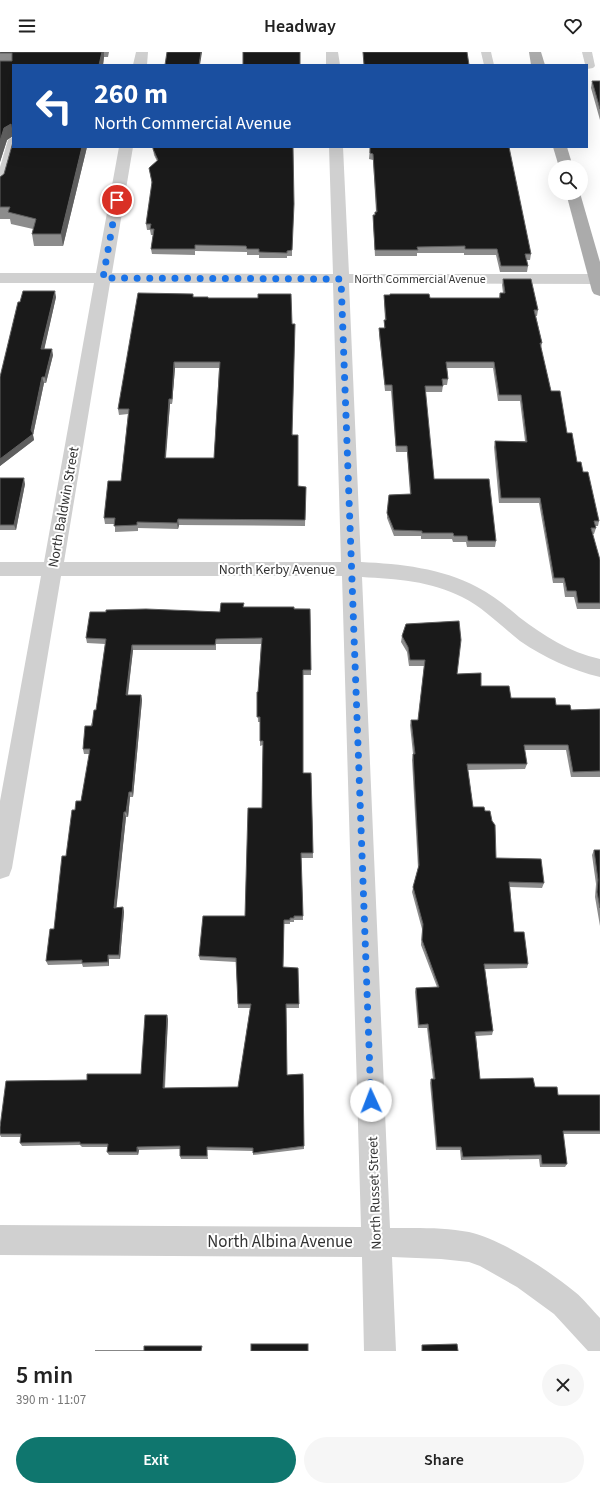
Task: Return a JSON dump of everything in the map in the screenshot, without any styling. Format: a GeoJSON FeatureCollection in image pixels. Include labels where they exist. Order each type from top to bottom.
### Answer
{"type":"FeatureCollection","features":[{"type":"Feature","properties":{"kind":"main road"},"geometry":{"type":"LineString","coordinates":[[535,52],[538,64]]}},
{"type":"Feature","properties":{"kind":"main road"},"geometry":{"type":"LineString","coordinates":[[560,148],[564,160]]}},
{"type":"Feature","properties":{"kind":"main road"},"geometry":{"type":"LineString","coordinates":[[575,200],[599,283]]}},
{"type":"Feature","properties":{"kind":"street"},"geometry":{"type":"LineString","coordinates":[[140,64],[142,52]]}},
{"type":"Feature","properties":{"kind":"street"},"geometry":{"type":"LineString","coordinates":[[332,52],[333,64]]}},
{"type":"Feature","properties":{"kind":"street","name":"North Baldwin Street"},"geometry":{"type":"LineString","coordinates":[[0,868],[126,148]]}},
{"type":"Feature","properties":{"kind":"street","name":"North Russet Street"},"geometry":{"type":"LineString","coordinates":[[336,148],[380,1351]]}},
{"type":"Feature","properties":{"kind":"street","name":"North Commercial Avenue"},"geometry":{"type":"LineString","coordinates":[[0,278],[341,279],[599,283]]}},
{"type":"Feature","properties":{"kind":"street","name":"North Kerby Avenue"},"geometry":{"type":"LineString","coordinates":[[0,569],[352,570],[397,572],[425,576],[446,581],[470,592],[545,647],[570,660],[600,668]]}},
{"type":"Feature","properties":{"kind":"street","name":"North Albina Avenue"},"geometry":{"type":"LineString","coordinates":[[0,1240],[376,1242],[469,1246],[528,1276],[565,1303],[600,1341]]}},
{"type":"Feature","properties":{"kind":"lane"},"geometry":{"type":"LineString","coordinates":[[486,52],[489,64]]}},
{"type":"Feature","properties":{"kind":"lane"},"geometry":{"type":"LineString","coordinates":[[587,52],[590,66],[588,66]]}},
{"type":"Feature","properties":{"kind":"lane"},"geometry":{"type":"LineString","coordinates":[[0,186],[12,144]]}},
{"type":"Feature","properties":{"kind":"building"},"geometry":{"type":"Polygon","coordinates":[[[102,52],[99,64],[12,64],[12,134],[11,124],[4,128],[0,141],[0,61],[12,61],[12,53],[0,53],[102,52]]]}},
{"type":"Feature","properties":{"kind":"building"},"geometry":{"type":"Polygon","coordinates":[[[167,52],[201,52],[199,64],[165,64],[167,52]]]}},
{"type":"Feature","properties":{"kind":"building"},"geometry":{"type":"Polygon","coordinates":[[[243,52],[300,52],[300,64],[243,64],[243,52]]]}},
{"type":"Feature","properties":{"kind":"building"},"geometry":{"type":"Polygon","coordinates":[[[363,52],[467,52],[469,64],[364,64],[363,52]]]}},
{"type":"Feature","properties":{"kind":"building"},"geometry":{"type":"Polygon","coordinates":[[[592,81],[600,81],[600,109],[592,81]]]}},
{"type":"Feature","properties":{"kind":"building"},"geometry":{"type":"Polygon","coordinates":[[[12,146],[12,148],[82,148],[61,234],[32,234],[36,219],[8,212],[10,207],[0,207],[0,177],[4,174],[12,146]]]}},
{"type":"Feature","properties":{"kind":"building"},"geometry":{"type":"Polygon","coordinates":[[[293,148],[294,204],[292,250],[287,251],[287,253],[259,252],[259,249],[247,249],[246,246],[195,245],[195,249],[151,249],[154,229],[150,229],[151,224],[146,224],[152,182],[149,168],[158,160],[153,149],[293,148]]]}},
{"type":"Feature","properties":{"kind":"building"},"geometry":{"type":"Polygon","coordinates":[[[370,148],[509,148],[531,254],[525,254],[528,266],[501,266],[497,249],[465,249],[465,246],[417,247],[418,250],[375,250],[373,215],[377,212],[373,154],[370,153],[370,148]]]}},
{"type":"Feature","properties":{"kind":"building"},"geometry":{"type":"Polygon","coordinates":[[[503,279],[531,279],[538,310],[534,310],[551,391],[560,391],[567,433],[572,433],[577,462],[581,462],[583,472],[588,472],[599,521],[594,521],[596,528],[591,528],[600,560],[600,603],[578,603],[576,591],[567,591],[564,578],[554,578],[540,498],[501,498],[495,441],[527,442],[521,395],[499,395],[494,362],[446,362],[448,379],[442,379],[443,386],[425,386],[434,479],[489,479],[496,541],[468,541],[467,536],[454,536],[453,533],[422,533],[422,531],[394,530],[387,513],[389,495],[411,494],[407,446],[396,446],[392,385],[385,385],[379,328],[385,328],[384,320],[386,320],[384,295],[429,294],[430,298],[500,298],[500,293],[505,293],[503,279]]]}},
{"type":"Feature","properties":{"kind":"building"},"geometry":{"type":"Polygon","coordinates":[[[23,291],[55,291],[41,349],[52,349],[45,377],[42,377],[31,430],[33,434],[0,459],[0,377],[18,302],[20,302],[23,291]]]}},
{"type":"Feature","properties":{"kind":"building"},"geometry":{"type":"Polygon","coordinates":[[[138,293],[193,294],[193,297],[208,298],[258,298],[258,294],[291,294],[292,324],[295,324],[292,435],[298,435],[298,486],[306,487],[305,520],[178,519],[177,523],[137,522],[137,525],[114,526],[115,518],[104,518],[108,481],[121,481],[129,409],[118,409],[138,293]],[[174,362],[172,399],[169,399],[165,458],[214,458],[220,362],[174,362]]]}},
{"type":"Feature","properties":{"kind":"building"},"geometry":{"type":"Polygon","coordinates":[[[0,478],[24,478],[14,525],[0,525],[0,478]]]}},
{"type":"Feature","properties":{"kind":"building"},"geometry":{"type":"Polygon","coordinates":[[[221,603],[244,603],[243,607],[294,607],[294,609],[310,609],[311,670],[303,670],[303,773],[311,773],[313,853],[301,853],[303,916],[294,916],[294,918],[290,918],[290,920],[284,920],[283,967],[298,968],[299,1004],[286,1004],[287,1075],[303,1074],[304,1146],[253,1153],[253,1148],[207,1147],[207,1156],[180,1156],[180,1146],[137,1147],[137,1152],[107,1152],[108,1144],[80,1144],[80,1142],[20,1143],[21,1134],[0,1134],[6,1081],[87,1080],[87,1074],[141,1074],[145,1015],[167,1015],[163,1088],[238,1087],[251,1004],[238,1004],[236,958],[199,956],[203,916],[245,916],[248,808],[262,808],[263,741],[260,741],[260,717],[257,717],[257,692],[262,638],[216,639],[215,645],[132,645],[126,695],[141,695],[132,792],[129,792],[126,812],[124,812],[114,908],[123,907],[119,955],[108,955],[108,962],[82,963],[82,960],[46,961],[50,929],[54,929],[62,856],[66,856],[72,810],[75,810],[76,801],[81,801],[90,749],[83,749],[85,726],[92,726],[94,710],[96,710],[106,639],[86,638],[90,612],[146,609],[220,612],[221,603]]]}},
{"type":"Feature","properties":{"kind":"building"},"geometry":{"type":"Polygon","coordinates":[[[459,621],[461,640],[457,674],[481,673],[481,686],[509,686],[511,698],[555,698],[556,705],[570,705],[571,710],[600,709],[600,771],[573,772],[568,745],[524,745],[527,764],[467,764],[473,807],[484,807],[485,811],[490,811],[492,821],[495,825],[496,858],[541,859],[544,883],[509,882],[514,932],[524,932],[528,964],[484,964],[493,1031],[475,1032],[480,1079],[533,1078],[535,1087],[557,1087],[558,1095],[600,1095],[600,1131],[563,1131],[567,1164],[542,1164],[541,1155],[463,1157],[461,1147],[437,1147],[431,1079],[435,1079],[428,1024],[419,1025],[416,988],[439,987],[422,940],[423,924],[413,887],[419,865],[413,754],[415,754],[411,720],[418,720],[425,660],[410,660],[408,647],[402,636],[406,624],[459,621]]]}},
{"type":"Feature","properties":{"kind":"building"},"geometry":{"type":"Polygon","coordinates":[[[594,850],[600,850],[600,908],[597,892],[598,880],[594,850]]]}},
{"type":"Feature","properties":{"kind":"building"},"geometry":{"type":"Polygon","coordinates":[[[251,1344],[308,1344],[308,1351],[251,1351],[251,1344]]]}},
{"type":"Feature","properties":{"kind":"building"},"geometry":{"type":"Polygon","coordinates":[[[457,1344],[458,1351],[422,1351],[422,1345],[457,1344]]]}},
{"type":"Feature","properties":{"kind":"building"},"geometry":{"type":"Polygon","coordinates":[[[144,1346],[202,1346],[201,1351],[144,1351],[144,1346]]]}},
{"type":"Feature","properties":{"kind":"route"},"geometry":{"type":"LineString","coordinates":[[117,200],[103,278],[341,279],[371,1101]]}}]}
